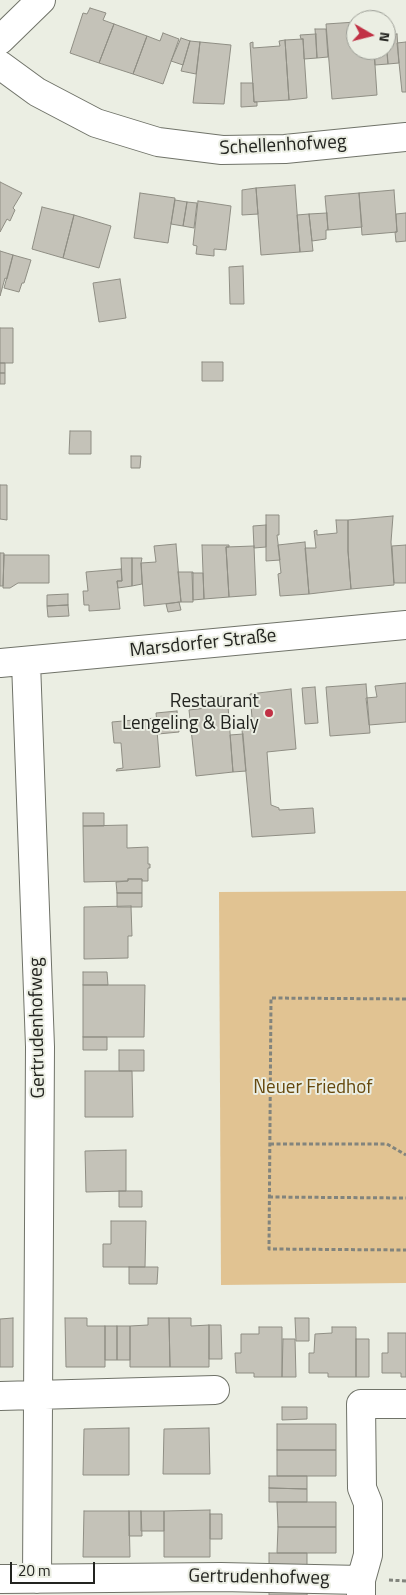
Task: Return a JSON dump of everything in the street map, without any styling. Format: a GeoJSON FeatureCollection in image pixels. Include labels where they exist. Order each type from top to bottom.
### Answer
{"type":"FeatureCollection","features":[{"type":"Feature","properties":{"kind":"street"},"geometry":{"type":"LineString","coordinates":[[0,40],[41,0]]}},
{"type":"Feature","properties":{"kind":"street","name":"Schellenhofweg"},"geometry":{"type":"LineString","coordinates":[[0,65],[37,92],[96,123],[158,142],[222,150],[276,149],[406,138]]}},
{"type":"Feature","properties":{"kind":"street","name":"Marsdorfer Straße"},"geometry":{"type":"LineString","coordinates":[[13,663],[406,625]]}},
{"type":"Feature","properties":{"kind":"street","name":"Gertrudenhofweg"},"geometry":{"type":"LineString","coordinates":[[13,663],[40,1047],[37,1578]]}},
{"type":"Feature","properties":{"kind":"street"},"geometry":{"type":"LineString","coordinates":[[0,1396],[215,1390]]}},
{"type":"Feature","properties":{"kind":"street"},"geometry":{"type":"LineString","coordinates":[[361,1587],[368,1554],[368,1503],[362,1488],[361,1404],[406,1404]]}},
{"type":"Feature","properties":{"kind":"street","name":"Gertrudenhofweg"},"geometry":{"type":"LineString","coordinates":[[0,1579],[221,1576],[361,1587]]}},
{"type":"Feature","properties":{"kind":"path"},"geometry":{"type":"LineString","coordinates":[[406,999],[271,998],[269,1198],[269,1249],[406,1250]]}},
{"type":"Feature","properties":{"kind":"path"},"geometry":{"type":"LineString","coordinates":[[270,1144],[387,1144],[406,1155]]}},
{"type":"Feature","properties":{"kind":"path"},"geometry":{"type":"LineString","coordinates":[[269,1198],[406,1198]]}},
{"type":"Feature","properties":{"kind":"green space","name":"Neuer Friedhof"},"geometry":{"type":"Polygon","coordinates":[[[406,891],[406,1283],[221,1285],[219,892],[406,891]]]}},
{"type":"Feature","properties":{"kind":"building"},"geometry":{"type":"Polygon","coordinates":[[[90,8],[106,13],[103,20],[114,24],[99,63],[70,53],[83,13],[87,14],[90,8]]]}},
{"type":"Feature","properties":{"kind":"building"},"geometry":{"type":"Polygon","coordinates":[[[346,23],[346,60],[375,60],[377,95],[332,99],[326,24],[346,23]]]}},
{"type":"Feature","properties":{"kind":"building"},"geometry":{"type":"Polygon","coordinates":[[[114,24],[147,36],[133,74],[99,63],[114,24]]]}},
{"type":"Feature","properties":{"kind":"building"},"geometry":{"type":"Polygon","coordinates":[[[315,29],[326,29],[328,57],[317,58],[315,29]]]}},
{"type":"Feature","properties":{"kind":"building"},"geometry":{"type":"Polygon","coordinates":[[[163,33],[179,39],[163,84],[133,74],[147,36],[160,41],[163,33]]]}},
{"type":"Feature","properties":{"kind":"building"},"geometry":{"type":"Polygon","coordinates":[[[316,34],[317,58],[304,59],[303,39],[301,39],[300,35],[316,34]]]}},
{"type":"Feature","properties":{"kind":"building"},"geometry":{"type":"Polygon","coordinates":[[[396,34],[399,63],[388,64],[388,60],[396,60],[396,34]]]}},
{"type":"Feature","properties":{"kind":"building"},"geometry":{"type":"Polygon","coordinates":[[[181,38],[190,41],[183,65],[171,61],[181,38]]]}},
{"type":"Feature","properties":{"kind":"building"},"geometry":{"type":"Polygon","coordinates":[[[303,39],[307,98],[289,100],[285,40],[303,39]]]}},
{"type":"Feature","properties":{"kind":"building"},"geometry":{"type":"Polygon","coordinates":[[[285,40],[289,100],[254,102],[250,43],[253,42],[253,48],[280,46],[279,41],[285,40]]]}},
{"type":"Feature","properties":{"kind":"building"},"geometry":{"type":"Polygon","coordinates":[[[190,41],[200,42],[196,74],[181,71],[190,41]]]}},
{"type":"Feature","properties":{"kind":"building"},"geometry":{"type":"Polygon","coordinates":[[[200,42],[231,45],[224,104],[193,103],[200,42]]]}},
{"type":"Feature","properties":{"kind":"building"},"geometry":{"type":"Polygon","coordinates":[[[406,42],[406,92],[402,92],[397,43],[406,42]]]}},
{"type":"Feature","properties":{"kind":"building"},"geometry":{"type":"Polygon","coordinates":[[[375,60],[388,60],[388,64],[375,65],[375,60]]]}},
{"type":"Feature","properties":{"kind":"building"},"geometry":{"type":"Polygon","coordinates":[[[241,83],[253,83],[254,102],[257,102],[257,106],[241,107],[241,83]]]}},
{"type":"Feature","properties":{"kind":"building"},"geometry":{"type":"Polygon","coordinates":[[[0,182],[22,193],[13,208],[15,210],[10,221],[7,219],[0,232],[0,182]]]}},
{"type":"Feature","properties":{"kind":"building"},"geometry":{"type":"Polygon","coordinates":[[[295,185],[300,252],[261,255],[256,188],[295,185]]]}},
{"type":"Feature","properties":{"kind":"building"},"geometry":{"type":"Polygon","coordinates":[[[256,188],[258,214],[242,215],[242,190],[256,188]]]}},
{"type":"Feature","properties":{"kind":"building"},"geometry":{"type":"Polygon","coordinates":[[[394,190],[397,232],[362,235],[359,193],[394,190]]]}},
{"type":"Feature","properties":{"kind":"building"},"geometry":{"type":"Polygon","coordinates":[[[140,193],[175,198],[168,243],[134,238],[140,193]]]}},
{"type":"Feature","properties":{"kind":"building"},"geometry":{"type":"Polygon","coordinates":[[[359,193],[362,227],[328,230],[325,196],[359,193]]]}},
{"type":"Feature","properties":{"kind":"building"},"geometry":{"type":"Polygon","coordinates":[[[175,200],[187,202],[183,226],[171,224],[175,200]]]}},
{"type":"Feature","properties":{"kind":"building"},"geometry":{"type":"Polygon","coordinates":[[[198,201],[231,206],[226,250],[214,249],[214,256],[196,254],[197,246],[193,245],[198,201]]]}},
{"type":"Feature","properties":{"kind":"building"},"geometry":{"type":"Polygon","coordinates":[[[187,202],[197,203],[194,228],[183,226],[187,202]]]}},
{"type":"Feature","properties":{"kind":"building"},"geometry":{"type":"Polygon","coordinates":[[[42,207],[74,215],[63,258],[32,249],[42,207]]]}},
{"type":"Feature","properties":{"kind":"building"},"geometry":{"type":"Polygon","coordinates":[[[327,213],[328,230],[326,230],[326,239],[312,241],[309,214],[327,213]]]}},
{"type":"Feature","properties":{"kind":"building"},"geometry":{"type":"Polygon","coordinates":[[[406,213],[406,241],[396,242],[396,214],[406,213]]]}},
{"type":"Feature","properties":{"kind":"building"},"geometry":{"type":"Polygon","coordinates":[[[309,214],[313,251],[300,252],[297,215],[309,214]]]}},
{"type":"Feature","properties":{"kind":"building"},"geometry":{"type":"Polygon","coordinates":[[[74,215],[111,226],[99,268],[63,258],[74,215]]]}},
{"type":"Feature","properties":{"kind":"building"},"geometry":{"type":"Polygon","coordinates":[[[0,251],[13,255],[7,279],[5,278],[0,296],[0,251]]]}},
{"type":"Feature","properties":{"kind":"building"},"geometry":{"type":"Polygon","coordinates":[[[13,255],[31,260],[24,283],[22,283],[19,292],[4,288],[13,255]]]}},
{"type":"Feature","properties":{"kind":"building"},"geometry":{"type":"Polygon","coordinates":[[[243,266],[244,304],[230,304],[229,267],[243,266]]]}},
{"type":"Feature","properties":{"kind":"building"},"geometry":{"type":"Polygon","coordinates":[[[120,279],[126,318],[99,322],[93,283],[120,279]]]}},
{"type":"Feature","properties":{"kind":"building"},"geometry":{"type":"Polygon","coordinates":[[[0,328],[13,328],[13,363],[0,363],[0,328]]]}},
{"type":"Feature","properties":{"kind":"building"},"geometry":{"type":"Polygon","coordinates":[[[202,362],[223,362],[223,381],[202,381],[202,362]]]}},
{"type":"Feature","properties":{"kind":"building"},"geometry":{"type":"Polygon","coordinates":[[[0,363],[5,363],[5,373],[0,373],[0,363]]]}},
{"type":"Feature","properties":{"kind":"building"},"geometry":{"type":"Polygon","coordinates":[[[0,373],[5,373],[5,384],[0,384],[0,373]]]}},
{"type":"Feature","properties":{"kind":"building"},"geometry":{"type":"Polygon","coordinates":[[[70,431],[91,431],[91,454],[69,454],[70,431]]]}},
{"type":"Feature","properties":{"kind":"building"},"geometry":{"type":"Polygon","coordinates":[[[131,456],[141,456],[140,468],[131,468],[131,456]]]}},
{"type":"Feature","properties":{"kind":"building"},"geometry":{"type":"Polygon","coordinates":[[[0,485],[7,485],[7,520],[0,519],[0,485]]]}},
{"type":"Feature","properties":{"kind":"building"},"geometry":{"type":"Polygon","coordinates":[[[266,515],[279,515],[279,535],[277,535],[280,560],[266,561],[266,515]]]}},
{"type":"Feature","properties":{"kind":"building"},"geometry":{"type":"Polygon","coordinates":[[[393,516],[391,542],[394,585],[351,589],[348,520],[393,516]]]}},
{"type":"Feature","properties":{"kind":"building"},"geometry":{"type":"Polygon","coordinates":[[[336,520],[348,520],[351,589],[309,594],[305,548],[316,548],[314,531],[317,530],[317,535],[337,533],[336,520]]]}},
{"type":"Feature","properties":{"kind":"building"},"geometry":{"type":"Polygon","coordinates":[[[266,525],[266,547],[254,548],[253,526],[266,525]]]}},
{"type":"Feature","properties":{"kind":"building"},"geometry":{"type":"Polygon","coordinates":[[[305,542],[309,594],[280,596],[278,574],[281,573],[278,545],[305,542]]]}},
{"type":"Feature","properties":{"kind":"building"},"geometry":{"type":"Polygon","coordinates":[[[176,544],[181,602],[144,606],[141,563],[156,562],[154,546],[176,544]]]}},
{"type":"Feature","properties":{"kind":"building"},"geometry":{"type":"Polygon","coordinates":[[[202,545],[229,545],[229,547],[226,547],[229,597],[204,599],[202,545]]]}},
{"type":"Feature","properties":{"kind":"building"},"geometry":{"type":"Polygon","coordinates":[[[406,545],[406,583],[394,583],[392,546],[406,545]]]}},
{"type":"Feature","properties":{"kind":"building"},"geometry":{"type":"Polygon","coordinates":[[[254,546],[256,595],[229,597],[226,547],[254,546]]]}},
{"type":"Feature","properties":{"kind":"building"},"geometry":{"type":"Polygon","coordinates":[[[0,553],[4,553],[3,586],[0,586],[0,553]]]}},
{"type":"Feature","properties":{"kind":"building"},"geometry":{"type":"Polygon","coordinates":[[[4,555],[49,555],[49,583],[18,583],[10,588],[3,588],[4,555]]]}},
{"type":"Feature","properties":{"kind":"building"},"geometry":{"type":"Polygon","coordinates":[[[121,558],[132,558],[132,586],[118,588],[117,581],[122,581],[121,558]]]}},
{"type":"Feature","properties":{"kind":"building"},"geometry":{"type":"Polygon","coordinates":[[[132,558],[142,558],[142,584],[132,586],[132,558]]]}},
{"type":"Feature","properties":{"kind":"building"},"geometry":{"type":"Polygon","coordinates":[[[121,569],[122,581],[117,581],[120,609],[89,611],[89,605],[84,605],[83,591],[88,591],[86,572],[121,569]]]}},
{"type":"Feature","properties":{"kind":"building"},"geometry":{"type":"Polygon","coordinates":[[[178,572],[193,572],[193,602],[181,602],[178,572]]]}},
{"type":"Feature","properties":{"kind":"building"},"geometry":{"type":"Polygon","coordinates":[[[192,573],[203,573],[204,599],[193,600],[192,573]]]}},
{"type":"Feature","properties":{"kind":"building"},"geometry":{"type":"Polygon","coordinates":[[[68,594],[68,605],[47,606],[47,595],[68,594]]]}},
{"type":"Feature","properties":{"kind":"building"},"geometry":{"type":"Polygon","coordinates":[[[179,602],[181,610],[168,612],[166,604],[179,602]]]}},
{"type":"Feature","properties":{"kind":"building"},"geometry":{"type":"Polygon","coordinates":[[[68,605],[69,616],[48,617],[47,606],[68,605]]]}},
{"type":"Feature","properties":{"kind":"building"},"geometry":{"type":"Polygon","coordinates":[[[406,683],[406,722],[369,725],[366,698],[377,697],[375,686],[406,683]]]}},
{"type":"Feature","properties":{"kind":"building"},"geometry":{"type":"Polygon","coordinates":[[[366,684],[370,733],[330,736],[326,687],[366,684]]]}},
{"type":"Feature","properties":{"kind":"building"},"geometry":{"type":"Polygon","coordinates":[[[315,687],[318,723],[305,724],[302,688],[315,687]]]}},
{"type":"Feature","properties":{"kind":"building"},"geometry":{"type":"Polygon","coordinates":[[[291,689],[296,749],[267,752],[271,805],[279,808],[279,810],[313,808],[315,833],[252,837],[242,730],[253,729],[250,694],[291,689]]]}},
{"type":"Feature","properties":{"kind":"building"},"geometry":{"type":"Polygon","coordinates":[[[224,696],[225,706],[228,706],[233,772],[196,776],[189,710],[206,708],[205,698],[224,696]]]}},
{"type":"Feature","properties":{"kind":"building"},"geometry":{"type":"Polygon","coordinates":[[[177,711],[179,732],[158,734],[156,713],[177,711]]]}},
{"type":"Feature","properties":{"kind":"building"},"geometry":{"type":"Polygon","coordinates":[[[156,718],[160,767],[116,771],[123,768],[121,743],[114,743],[112,722],[156,718]]]}},
{"type":"Feature","properties":{"kind":"building"},"geometry":{"type":"Polygon","coordinates":[[[243,734],[246,771],[233,772],[230,735],[243,734]]]}},
{"type":"Feature","properties":{"kind":"building"},"geometry":{"type":"Polygon","coordinates":[[[83,813],[104,813],[104,826],[83,826],[83,813]]]}},
{"type":"Feature","properties":{"kind":"building"},"geometry":{"type":"Polygon","coordinates":[[[127,825],[127,848],[148,847],[148,864],[150,864],[150,868],[148,868],[148,881],[128,879],[128,881],[84,882],[83,826],[127,825]]]}},
{"type":"Feature","properties":{"kind":"building"},"geometry":{"type":"Polygon","coordinates":[[[128,879],[142,879],[142,893],[117,893],[116,882],[128,881],[128,879]]]}},
{"type":"Feature","properties":{"kind":"building"},"geometry":{"type":"Polygon","coordinates":[[[117,893],[142,893],[142,907],[117,907],[117,893]]]}},
{"type":"Feature","properties":{"kind":"building"},"geometry":{"type":"Polygon","coordinates":[[[131,906],[132,936],[128,936],[128,958],[84,959],[84,907],[131,906]]]}},
{"type":"Feature","properties":{"kind":"building"},"geometry":{"type":"Polygon","coordinates":[[[83,972],[107,972],[108,985],[83,985],[83,972]]]}},
{"type":"Feature","properties":{"kind":"building"},"geometry":{"type":"Polygon","coordinates":[[[83,985],[145,985],[144,1037],[83,1037],[83,985]]]}},
{"type":"Feature","properties":{"kind":"building"},"geometry":{"type":"Polygon","coordinates":[[[83,1037],[107,1037],[107,1050],[83,1050],[83,1037]]]}},
{"type":"Feature","properties":{"kind":"building"},"geometry":{"type":"Polygon","coordinates":[[[119,1050],[144,1050],[144,1071],[119,1071],[119,1050]]]}},
{"type":"Feature","properties":{"kind":"building"},"geometry":{"type":"Polygon","coordinates":[[[85,1071],[132,1071],[133,1117],[85,1117],[85,1071]]]}},
{"type":"Feature","properties":{"kind":"building"},"geometry":{"type":"Polygon","coordinates":[[[126,1150],[126,1191],[86,1192],[85,1151],[126,1150]]]}},
{"type":"Feature","properties":{"kind":"building"},"geometry":{"type":"Polygon","coordinates":[[[119,1191],[142,1191],[142,1207],[119,1207],[119,1191]]]}},
{"type":"Feature","properties":{"kind":"building"},"geometry":{"type":"Polygon","coordinates":[[[111,1221],[146,1221],[145,1267],[103,1267],[103,1244],[111,1244],[111,1221]]]}},
{"type":"Feature","properties":{"kind":"building"},"geometry":{"type":"Polygon","coordinates":[[[129,1267],[158,1267],[157,1284],[129,1284],[129,1267]]]}},
{"type":"Feature","properties":{"kind":"building"},"geometry":{"type":"Polygon","coordinates":[[[13,1318],[13,1367],[0,1367],[0,1319],[13,1318]]]}},
{"type":"Feature","properties":{"kind":"building"},"geometry":{"type":"Polygon","coordinates":[[[65,1318],[87,1318],[87,1326],[105,1326],[105,1367],[66,1367],[65,1318]]]}},
{"type":"Feature","properties":{"kind":"building"},"geometry":{"type":"Polygon","coordinates":[[[148,1318],[169,1318],[170,1367],[130,1367],[130,1326],[148,1325],[148,1318]]]}},
{"type":"Feature","properties":{"kind":"building"},"geometry":{"type":"Polygon","coordinates":[[[169,1318],[191,1318],[191,1326],[209,1325],[209,1367],[170,1367],[169,1318]]]}},
{"type":"Feature","properties":{"kind":"building"},"geometry":{"type":"Polygon","coordinates":[[[295,1318],[309,1318],[309,1341],[296,1341],[295,1318]]]}},
{"type":"Feature","properties":{"kind":"building"},"geometry":{"type":"Polygon","coordinates":[[[209,1325],[221,1325],[222,1359],[209,1359],[209,1325]]]}},
{"type":"Feature","properties":{"kind":"building"},"geometry":{"type":"Polygon","coordinates":[[[105,1326],[117,1326],[117,1360],[105,1360],[105,1326]]]}},
{"type":"Feature","properties":{"kind":"building"},"geometry":{"type":"Polygon","coordinates":[[[117,1326],[130,1326],[130,1360],[117,1360],[117,1326]]]}},
{"type":"Feature","properties":{"kind":"building"},"geometry":{"type":"Polygon","coordinates":[[[259,1327],[282,1327],[282,1377],[254,1377],[254,1373],[236,1373],[235,1353],[241,1353],[241,1334],[259,1334],[259,1327]]]}},
{"type":"Feature","properties":{"kind":"building"},"geometry":{"type":"Polygon","coordinates":[[[332,1327],[356,1327],[356,1377],[328,1377],[328,1373],[309,1373],[309,1353],[314,1353],[315,1334],[332,1333],[332,1327]]]}},
{"type":"Feature","properties":{"kind":"building"},"geometry":{"type":"Polygon","coordinates":[[[388,1333],[406,1333],[406,1377],[401,1377],[401,1373],[382,1373],[382,1353],[388,1353],[388,1333]]]}},
{"type":"Feature","properties":{"kind":"building"},"geometry":{"type":"Polygon","coordinates":[[[283,1339],[295,1339],[296,1377],[282,1377],[283,1339]]]}},
{"type":"Feature","properties":{"kind":"building"},"geometry":{"type":"Polygon","coordinates":[[[356,1339],[369,1339],[369,1377],[356,1377],[356,1339]]]}},
{"type":"Feature","properties":{"kind":"building"},"geometry":{"type":"Polygon","coordinates":[[[282,1407],[307,1407],[307,1419],[282,1420],[282,1407]]]}},
{"type":"Feature","properties":{"kind":"building"},"geometry":{"type":"Polygon","coordinates":[[[277,1424],[336,1424],[336,1450],[277,1450],[277,1424]]]}},
{"type":"Feature","properties":{"kind":"building"},"geometry":{"type":"Polygon","coordinates":[[[129,1428],[129,1475],[83,1475],[84,1429],[129,1428]]]}},
{"type":"Feature","properties":{"kind":"building"},"geometry":{"type":"Polygon","coordinates":[[[209,1428],[210,1474],[163,1474],[164,1429],[209,1428]]]}},
{"type":"Feature","properties":{"kind":"building"},"geometry":{"type":"Polygon","coordinates":[[[277,1450],[336,1450],[336,1476],[277,1476],[277,1450]]]}},
{"type":"Feature","properties":{"kind":"building"},"geometry":{"type":"Polygon","coordinates":[[[269,1476],[307,1476],[307,1489],[269,1488],[269,1476]]]}},
{"type":"Feature","properties":{"kind":"building"},"geometry":{"type":"Polygon","coordinates":[[[269,1488],[307,1489],[307,1502],[269,1502],[269,1488]]]}},
{"type":"Feature","properties":{"kind":"building"},"geometry":{"type":"Polygon","coordinates":[[[277,1502],[336,1502],[336,1527],[278,1527],[277,1502]]]}},
{"type":"Feature","properties":{"kind":"building"},"geometry":{"type":"Polygon","coordinates":[[[210,1510],[210,1557],[164,1557],[164,1511],[210,1510]]]}},
{"type":"Feature","properties":{"kind":"building"},"geometry":{"type":"Polygon","coordinates":[[[84,1511],[129,1511],[130,1557],[83,1557],[84,1511]]]}},
{"type":"Feature","properties":{"kind":"building"},"geometry":{"type":"Polygon","coordinates":[[[129,1511],[141,1511],[142,1536],[129,1536],[129,1511]]]}},
{"type":"Feature","properties":{"kind":"building"},"geometry":{"type":"Polygon","coordinates":[[[141,1511],[164,1511],[164,1531],[141,1531],[141,1511]]]}},
{"type":"Feature","properties":{"kind":"building"},"geometry":{"type":"Polygon","coordinates":[[[210,1514],[222,1514],[222,1539],[210,1539],[210,1514]]]}},
{"type":"Feature","properties":{"kind":"building"},"geometry":{"type":"Polygon","coordinates":[[[278,1527],[336,1527],[336,1553],[277,1553],[278,1527]]]}},
{"type":"Feature","properties":{"kind":"building"},"geometry":{"type":"Polygon","coordinates":[[[269,1553],[307,1553],[307,1566],[269,1566],[269,1553]]]}},
{"type":"Feature","properties":{"kind":"building"},"geometry":{"type":"Polygon","coordinates":[[[269,1590],[308,1590],[307,1595],[269,1595],[269,1590]]]}},
{"type":"Feature","properties":{"kind":"place","name":"Restaurant Lengeling & Bialy"},"geometry":{"type":"Point","coordinates":[269,713]}}]}
